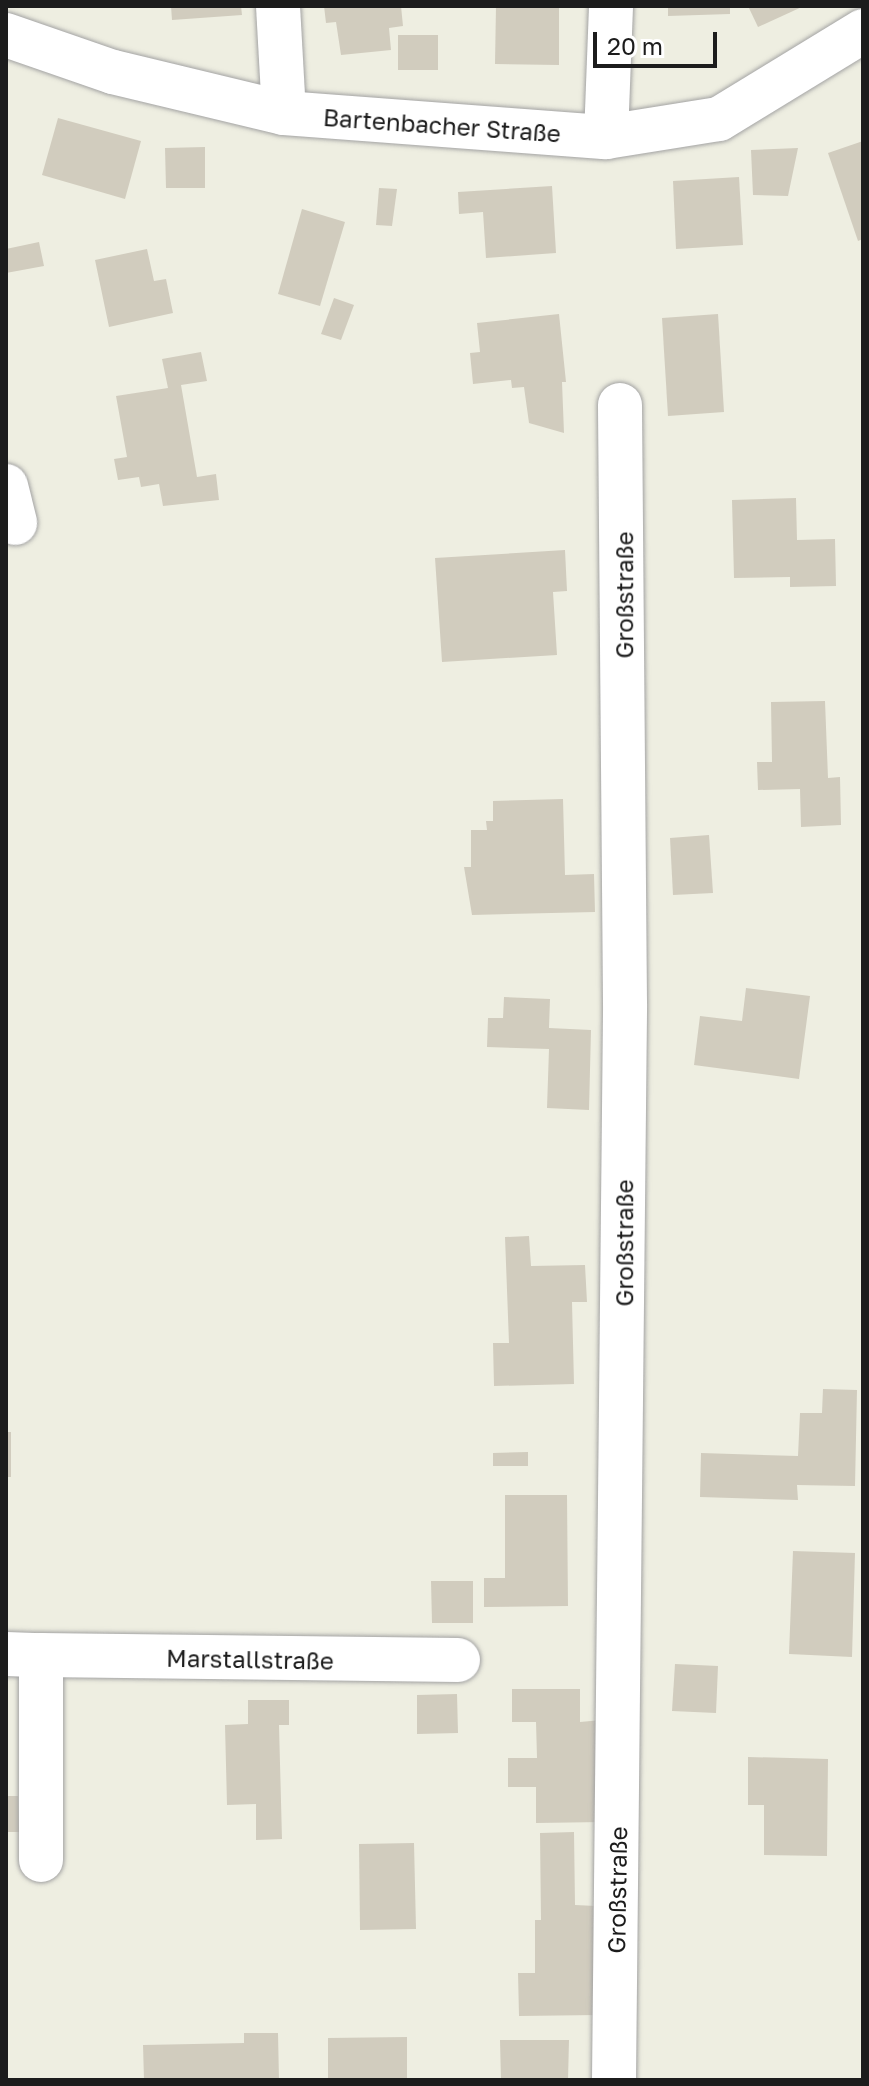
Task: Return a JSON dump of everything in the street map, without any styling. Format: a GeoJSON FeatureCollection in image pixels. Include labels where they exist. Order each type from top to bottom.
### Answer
{"type":"FeatureCollection","features":[{"type":"Feature","properties":{"kind":"street"},"geometry":{"type":"LineString","coordinates":[[278,6],[284,113]]}},
{"type":"Feature","properties":{"kind":"street"},"geometry":{"type":"LineString","coordinates":[[606,137],[611,6]]}},
{"type":"Feature","properties":{"kind":"street","name":"Bartenbacher Straße"},"geometry":{"type":"LineString","coordinates":[[6,35],[113,72],[284,113],[606,137],[719,119],[863,31]]}},
{"type":"Feature","properties":{"kind":"street","name":"Großstraße"},"geometry":{"type":"LineString","coordinates":[[614,2080],[625,1035],[620,405]]}},
{"type":"Feature","properties":{"kind":"street","name":"Marstallstraße"},"geometry":{"type":"LineString","coordinates":[[41,1860],[24,1654],[458,1660]]}},
{"type":"Feature","properties":{"kind":"building"},"geometry":{"type":"Polygon","coordinates":[[[171,6],[241,6],[242,15],[172,20],[171,6]]]}},
{"type":"Feature","properties":{"kind":"building"},"geometry":{"type":"Polygon","coordinates":[[[324,6],[401,6],[403,26],[389,28],[391,50],[341,55],[336,22],[326,23],[324,6]]]}},
{"type":"Feature","properties":{"kind":"building"},"geometry":{"type":"Polygon","coordinates":[[[496,6],[559,6],[559,65],[495,64],[496,6]]]}},
{"type":"Feature","properties":{"kind":"building"},"geometry":{"type":"Polygon","coordinates":[[[668,6],[730,6],[730,14],[668,16],[668,6]]]}},
{"type":"Feature","properties":{"kind":"building"},"geometry":{"type":"Polygon","coordinates":[[[748,6],[804,6],[758,27],[748,6]]]}},
{"type":"Feature","properties":{"kind":"building"},"geometry":{"type":"Polygon","coordinates":[[[398,35],[438,35],[438,70],[398,70],[398,35]]]}},
{"type":"Feature","properties":{"kind":"building"},"geometry":{"type":"Polygon","coordinates":[[[58,118],[141,141],[125,199],[42,175],[58,118]]]}},
{"type":"Feature","properties":{"kind":"building"},"geometry":{"type":"Polygon","coordinates":[[[863,141],[863,239],[858,241],[828,153],[863,141]]]}},
{"type":"Feature","properties":{"kind":"building"},"geometry":{"type":"Polygon","coordinates":[[[205,147],[205,188],[166,188],[165,148],[205,147]]]}},
{"type":"Feature","properties":{"kind":"building"},"geometry":{"type":"Polygon","coordinates":[[[798,148],[788,196],[753,195],[751,150],[798,148]]]}},
{"type":"Feature","properties":{"kind":"building"},"geometry":{"type":"Polygon","coordinates":[[[739,177],[743,245],[676,249],[673,181],[739,177]]]}},
{"type":"Feature","properties":{"kind":"building"},"geometry":{"type":"Polygon","coordinates":[[[552,186],[556,253],[486,258],[483,212],[459,214],[458,192],[552,186]]]}},
{"type":"Feature","properties":{"kind":"building"},"geometry":{"type":"Polygon","coordinates":[[[379,188],[397,189],[392,226],[376,225],[379,188]]]}},
{"type":"Feature","properties":{"kind":"building"},"geometry":{"type":"Polygon","coordinates":[[[302,209],[345,222],[320,306],[278,294],[302,209]]]}},
{"type":"Feature","properties":{"kind":"building"},"geometry":{"type":"Polygon","coordinates":[[[39,242],[44,266],[6,273],[6,249],[39,242]]]}},
{"type":"Feature","properties":{"kind":"building"},"geometry":{"type":"Polygon","coordinates":[[[147,249],[154,281],[166,279],[173,313],[109,327],[95,260],[147,249]]]}},
{"type":"Feature","properties":{"kind":"building"},"geometry":{"type":"Polygon","coordinates":[[[334,298],[354,305],[341,340],[321,334],[334,298]]]}},
{"type":"Feature","properties":{"kind":"building"},"geometry":{"type":"Polygon","coordinates":[[[559,314],[566,382],[562,382],[564,433],[529,423],[524,387],[512,388],[511,380],[473,384],[470,353],[480,352],[477,323],[559,314]]]}},
{"type":"Feature","properties":{"kind":"building"},"geometry":{"type":"Polygon","coordinates":[[[718,314],[724,412],[668,416],[662,318],[718,314]]]}},
{"type":"Feature","properties":{"kind":"building"},"geometry":{"type":"Polygon","coordinates":[[[201,352],[207,381],[181,385],[197,477],[216,474],[219,500],[163,506],[159,484],[141,487],[139,477],[118,480],[114,459],[127,457],[116,396],[168,388],[162,359],[201,352]]]}},
{"type":"Feature","properties":{"kind":"building"},"geometry":{"type":"Polygon","coordinates":[[[796,498],[797,540],[835,539],[836,586],[790,587],[790,577],[734,578],[732,500],[796,498]]]}},
{"type":"Feature","properties":{"kind":"building"},"geometry":{"type":"Polygon","coordinates":[[[565,550],[567,591],[553,592],[557,655],[442,662],[435,558],[565,550]]]}},
{"type":"Feature","properties":{"kind":"building"},"geometry":{"type":"Polygon","coordinates":[[[825,701],[828,778],[840,777],[841,825],[801,827],[800,789],[758,790],[757,762],[772,762],[771,702],[825,701]]]}},
{"type":"Feature","properties":{"kind":"building"},"geometry":{"type":"Polygon","coordinates":[[[563,799],[565,875],[594,874],[595,912],[472,915],[464,867],[471,867],[471,830],[487,830],[486,821],[493,821],[493,801],[563,799]]]}},
{"type":"Feature","properties":{"kind":"building"},"geometry":{"type":"Polygon","coordinates":[[[709,835],[713,893],[673,895],[670,838],[709,835]]]}},
{"type":"Feature","properties":{"kind":"building"},"geometry":{"type":"Polygon","coordinates":[[[746,988],[810,996],[799,1079],[694,1065],[700,1016],[742,1021],[746,988]]]}},
{"type":"Feature","properties":{"kind":"building"},"geometry":{"type":"Polygon","coordinates":[[[504,997],[550,999],[549,1028],[591,1030],[589,1110],[547,1108],[549,1049],[487,1047],[488,1018],[503,1018],[504,997]]]}},
{"type":"Feature","properties":{"kind":"building"},"geometry":{"type":"Polygon","coordinates":[[[529,1236],[531,1266],[585,1265],[587,1302],[572,1302],[574,1384],[494,1386],[493,1343],[509,1343],[505,1237],[529,1236]]]}},
{"type":"Feature","properties":{"kind":"building"},"geometry":{"type":"Polygon","coordinates":[[[823,1389],[857,1390],[855,1486],[797,1485],[798,1500],[700,1497],[701,1453],[798,1456],[800,1413],[822,1413],[823,1389]]]}},
{"type":"Feature","properties":{"kind":"building"},"geometry":{"type":"Polygon","coordinates":[[[6,1432],[11,1432],[11,1477],[6,1477],[6,1432]]]}},
{"type":"Feature","properties":{"kind":"building"},"geometry":{"type":"Polygon","coordinates":[[[528,1452],[528,1466],[493,1466],[493,1453],[528,1452]]]}},
{"type":"Feature","properties":{"kind":"building"},"geometry":{"type":"Polygon","coordinates":[[[505,1495],[567,1495],[568,1606],[484,1607],[484,1578],[505,1578],[505,1495]]]}},
{"type":"Feature","properties":{"kind":"building"},"geometry":{"type":"Polygon","coordinates":[[[793,1551],[855,1553],[852,1657],[789,1654],[793,1551]]]}},
{"type":"Feature","properties":{"kind":"building"},"geometry":{"type":"Polygon","coordinates":[[[431,1581],[473,1581],[473,1623],[432,1623],[431,1581]]]}},
{"type":"Feature","properties":{"kind":"building"},"geometry":{"type":"Polygon","coordinates":[[[675,1664],[718,1666],[716,1713],[672,1711],[675,1664]]]}},
{"type":"Feature","properties":{"kind":"building"},"geometry":{"type":"Polygon","coordinates":[[[512,1689],[580,1689],[580,1722],[602,1720],[603,1822],[536,1823],[536,1787],[508,1787],[508,1758],[537,1758],[536,1722],[512,1722],[512,1689]]]}},
{"type":"Feature","properties":{"kind":"building"},"geometry":{"type":"Polygon","coordinates":[[[457,1694],[458,1733],[417,1734],[417,1695],[457,1694]]]}},
{"type":"Feature","properties":{"kind":"building"},"geometry":{"type":"Polygon","coordinates":[[[248,1700],[289,1700],[289,1725],[279,1725],[282,1839],[256,1840],[256,1804],[227,1805],[225,1725],[248,1724],[248,1700]]]}},
{"type":"Feature","properties":{"kind":"building"},"geometry":{"type":"Polygon","coordinates":[[[748,1757],[828,1759],[827,1856],[764,1855],[764,1805],[748,1805],[748,1757]]]}},
{"type":"Feature","properties":{"kind":"building"},"geometry":{"type":"Polygon","coordinates":[[[6,1796],[18,1796],[19,1832],[6,1832],[6,1796]]]}},
{"type":"Feature","properties":{"kind":"building"},"geometry":{"type":"Polygon","coordinates":[[[574,1832],[575,1905],[596,1906],[597,2015],[519,2016],[518,1973],[535,1973],[535,1920],[541,1920],[540,1833],[574,1832]]]}},
{"type":"Feature","properties":{"kind":"building"},"geometry":{"type":"Polygon","coordinates":[[[414,1843],[416,1929],[360,1930],[359,1844],[414,1843]]]}},
{"type":"Feature","properties":{"kind":"building"},"geometry":{"type":"Polygon","coordinates":[[[244,2033],[278,2033],[279,2080],[144,2080],[143,2045],[244,2043],[244,2033]]]}},
{"type":"Feature","properties":{"kind":"building"},"geometry":{"type":"Polygon","coordinates":[[[407,2037],[407,2080],[328,2080],[328,2038],[407,2037]]]}},
{"type":"Feature","properties":{"kind":"building"},"geometry":{"type":"Polygon","coordinates":[[[500,2040],[569,2040],[568,2080],[501,2080],[500,2040]]]}}]}
